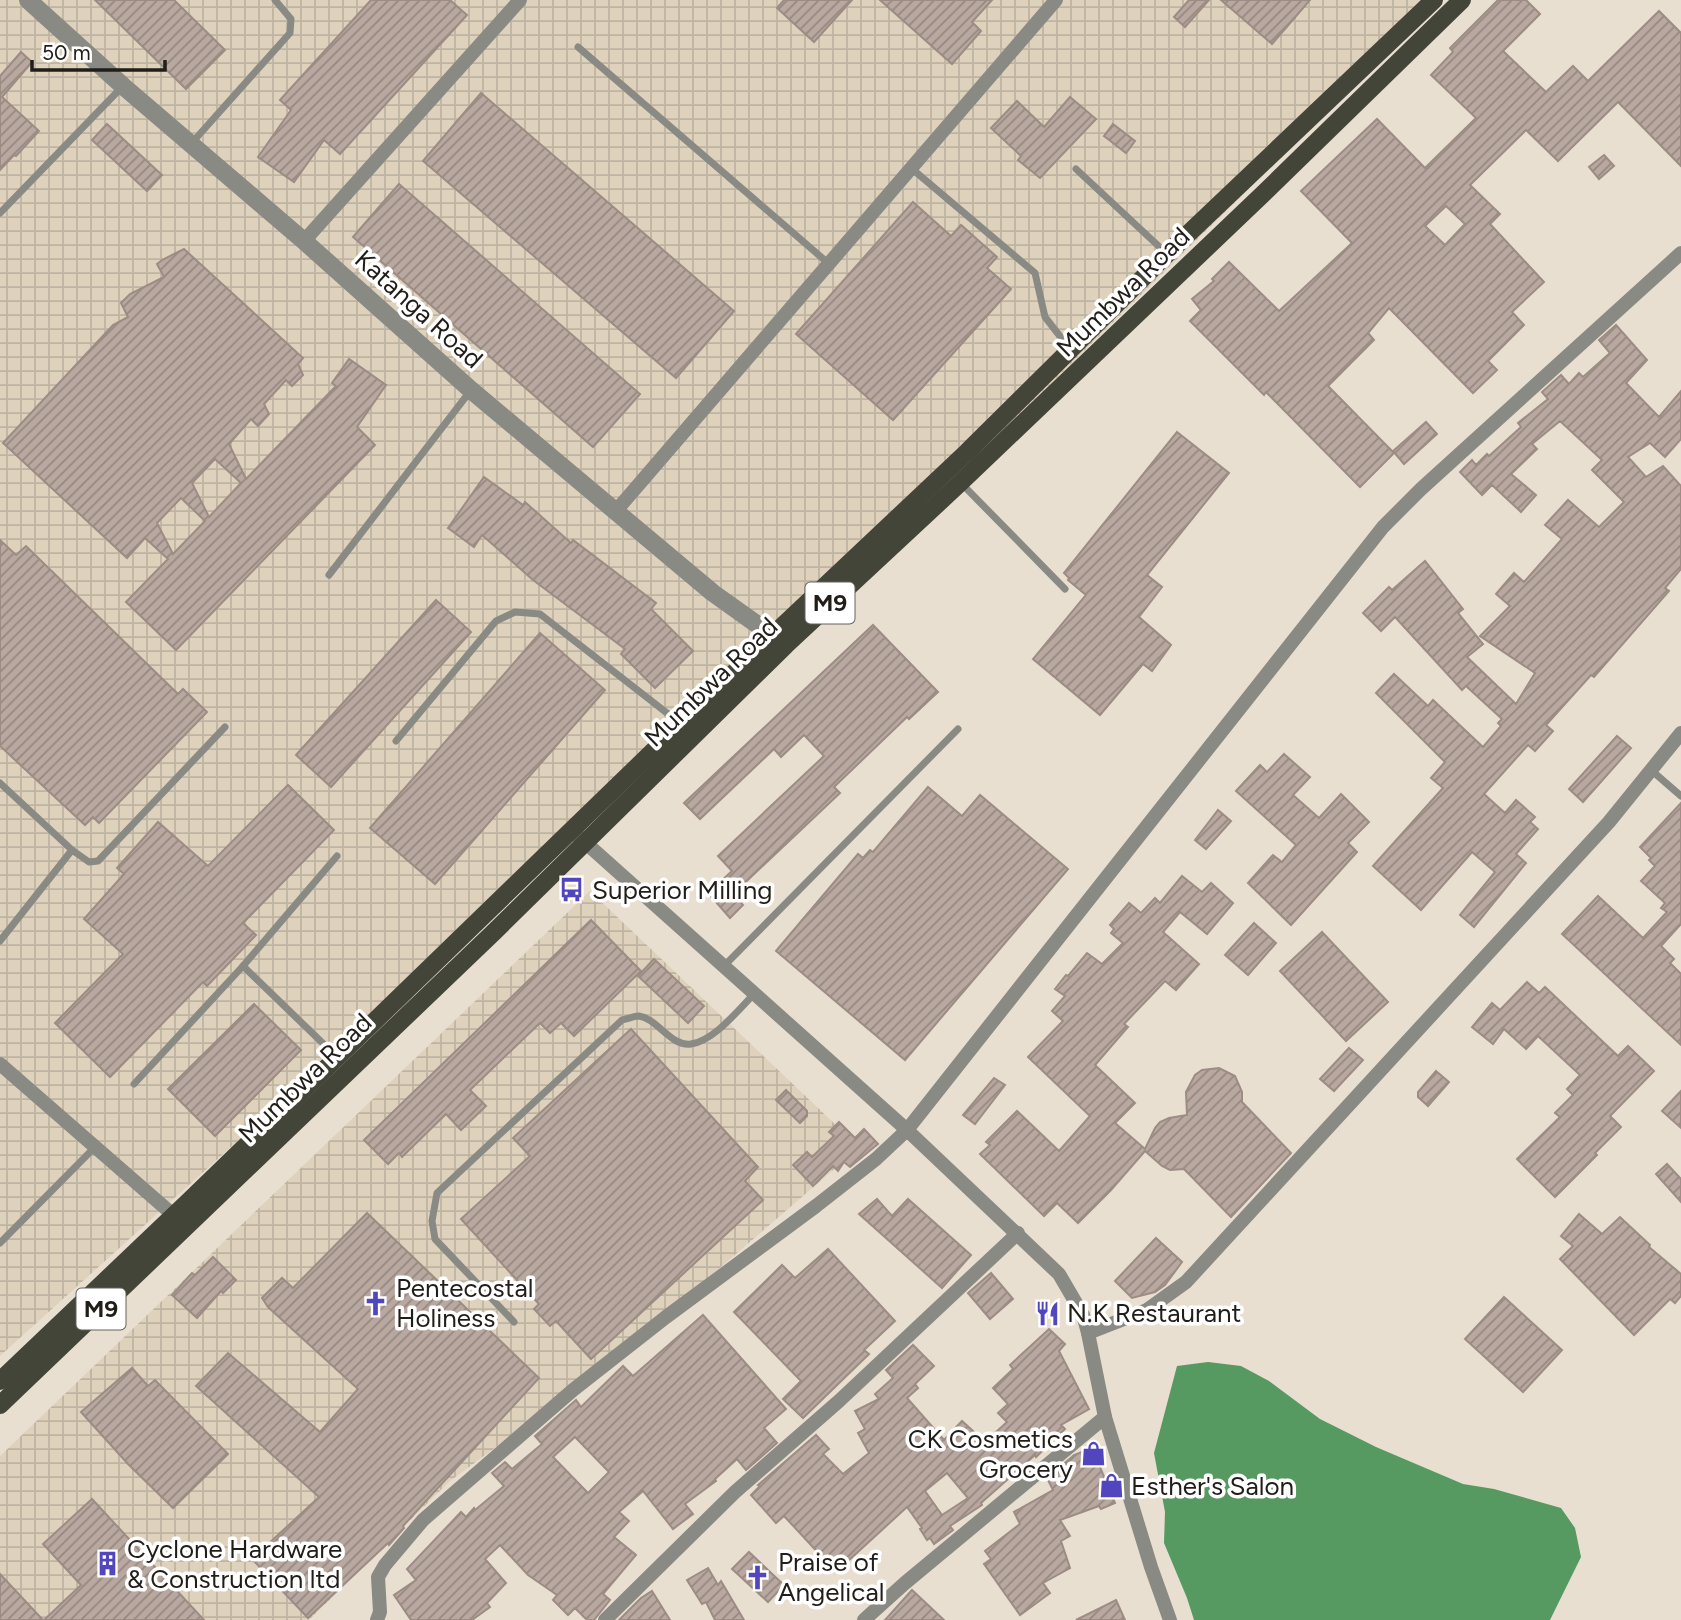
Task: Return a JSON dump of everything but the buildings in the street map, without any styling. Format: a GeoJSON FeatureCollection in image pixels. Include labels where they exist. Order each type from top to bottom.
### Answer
{"type":"FeatureCollection","features":[{"type":"Feature","properties":{"kind":"main road","name":"Mumbwa Road"},"geometry":{"type":"LineString","coordinates":[[0,1381],[180,1221],[248,1169],[585,843],[780,640],[1070,349],[1434,0]]}},
{"type":"Feature","properties":{"kind":"main road","name":"Mumbwa Road"},"geometry":{"type":"LineString","coordinates":[[0,1405],[337,1058],[681,724],[960,483],[1462,0]]}},
{"type":"Feature","properties":{"kind":"street","name":"Katanga Road"},"geometry":{"type":"LineString","coordinates":[[28,0],[471,390],[713,593],[780,640]]}},
{"type":"Feature","properties":{"kind":"street"},"geometry":{"type":"LineString","coordinates":[[304,241],[520,0]]}},
{"type":"Feature","properties":{"kind":"street"},"geometry":{"type":"LineString","coordinates":[[615,512],[1056,0]]}},
{"type":"Feature","properties":{"kind":"street"},"geometry":{"type":"LineString","coordinates":[[377,1620],[380,1612],[378,1577],[424,1520],[573,1390],[688,1300],[826,1198],[907,1129],[1383,527],[1421,489],[1681,253]]}},
{"type":"Feature","properties":{"kind":"street"},"geometry":{"type":"LineString","coordinates":[[1088,1333],[1147,1310],[1186,1282],[1609,822],[1681,733]]}},
{"type":"Feature","properties":{"kind":"street"},"geometry":{"type":"LineString","coordinates":[[572,830],[907,1129],[1059,1274],[1072,1295],[1088,1333],[1105,1417],[1170,1620]]}},
{"type":"Feature","properties":{"kind":"street"},"geometry":{"type":"LineString","coordinates":[[0,1064],[180,1221]]}},
{"type":"Feature","properties":{"kind":"street"},"geometry":{"type":"LineString","coordinates":[[605,1620],[744,1484],[839,1401],[1018,1233]]}},
{"type":"Feature","properties":{"kind":"street"},"geometry":{"type":"LineString","coordinates":[[864,1620],[1105,1417]]}},
{"type":"Feature","properties":{"kind":"lane"},"geometry":{"type":"LineString","coordinates":[[190,145],[290,33],[290,19],[275,0]]}},
{"type":"Feature","properties":{"kind":"lane"},"geometry":{"type":"LineString","coordinates":[[578,47],[828,263]]}},
{"type":"Feature","properties":{"kind":"lane"},"geometry":{"type":"LineString","coordinates":[[0,213],[123,86]]}},
{"type":"Feature","properties":{"kind":"lane"},"geometry":{"type":"LineString","coordinates":[[910,167],[1035,274],[1045,317],[1070,349]]}},
{"type":"Feature","properties":{"kind":"lane"},"geometry":{"type":"LineString","coordinates":[[1076,169],[1167,254]]}},
{"type":"Feature","properties":{"kind":"lane"},"geometry":{"type":"LineString","coordinates":[[329,575],[471,390]]}},
{"type":"Feature","properties":{"kind":"lane"},"geometry":{"type":"LineString","coordinates":[[960,483],[1065,589]]}},
{"type":"Feature","properties":{"kind":"lane"},"geometry":{"type":"LineString","coordinates":[[396,741],[496,621],[515,612],[540,614],[681,724]]}},
{"type":"Feature","properties":{"kind":"lane"},"geometry":{"type":"LineString","coordinates":[[0,783],[72,850],[89,862],[98,861],[225,727]]}},
{"type":"Feature","properties":{"kind":"lane"},"geometry":{"type":"LineString","coordinates":[[724,966],[958,729]]}},
{"type":"Feature","properties":{"kind":"lane"},"geometry":{"type":"LineString","coordinates":[[1651,769],[1681,796]]}},
{"type":"Feature","properties":{"kind":"lane"},"geometry":{"type":"LineString","coordinates":[[0,941],[72,850]]}},
{"type":"Feature","properties":{"kind":"lane"},"geometry":{"type":"LineString","coordinates":[[134,1084],[243,966],[337,856]]}},
{"type":"Feature","properties":{"kind":"lane"},"geometry":{"type":"LineString","coordinates":[[243,966],[337,1058]]}},
{"type":"Feature","properties":{"kind":"lane"},"geometry":{"type":"LineString","coordinates":[[514,1322],[435,1238],[432,1221],[437,1193],[622,1020],[639,1016],[679,1043],[692,1044],[718,1031],[755,993]]}},
{"type":"Feature","properties":{"kind":"lane"},"geometry":{"type":"LineString","coordinates":[[0,1243],[95,1147]]}},
{"type":"Feature","properties":{"kind":"shaded area"},"geometry":{"type":"Polygon","coordinates":[[[0,0],[1440,0],[788,643],[0,1356],[0,0]]]}},
{"type":"Feature","properties":{"kind":"shaded area"},"geometry":{"type":"Polygon","coordinates":[[[590,891],[838,1127],[840,1164],[611,1362],[450,1481],[309,1620],[0,1620],[0,1456],[590,891]]]}},
{"type":"Feature","properties":{"kind":"shaded area"},"geometry":{"type":"Polygon","coordinates":[[[1208,1362],[1241,1366],[1269,1381],[1320,1419],[1376,1447],[1463,1484],[1494,1489],[1561,1508],[1575,1528],[1581,1557],[1550,1620],[1194,1620],[1164,1543],[1165,1512],[1154,1453],[1177,1366],[1208,1362]]]}},
{"type":"Feature","properties":{"kind":"place","name":"Superior Milling"},"geometry":{"type":"Point","coordinates":[572,890]}},
{"type":"Feature","properties":{"kind":"place","name":"Pentecostal Holiness"},"geometry":{"type":"Point","coordinates":[376,1303]}},
{"type":"Feature","properties":{"kind":"place","name":"N.K Restaurant"},"geometry":{"type":"Point","coordinates":[1047,1313]}},
{"type":"Feature","properties":{"kind":"place","name":"CK Cosmetics Grocery"},"geometry":{"type":"Point","coordinates":[1093,1454]}},
{"type":"Feature","properties":{"kind":"place","name":"Esther's Salon"},"geometry":{"type":"Point","coordinates":[1111,1486]}},
{"type":"Feature","properties":{"kind":"place","name":"Cyclone Hardware & Construction ltd"},"geometry":{"type":"Point","coordinates":[107,1564]}},
{"type":"Feature","properties":{"kind":"place","name":"Praise of Angelical"},"geometry":{"type":"Point","coordinates":[758,1577]}}]}
